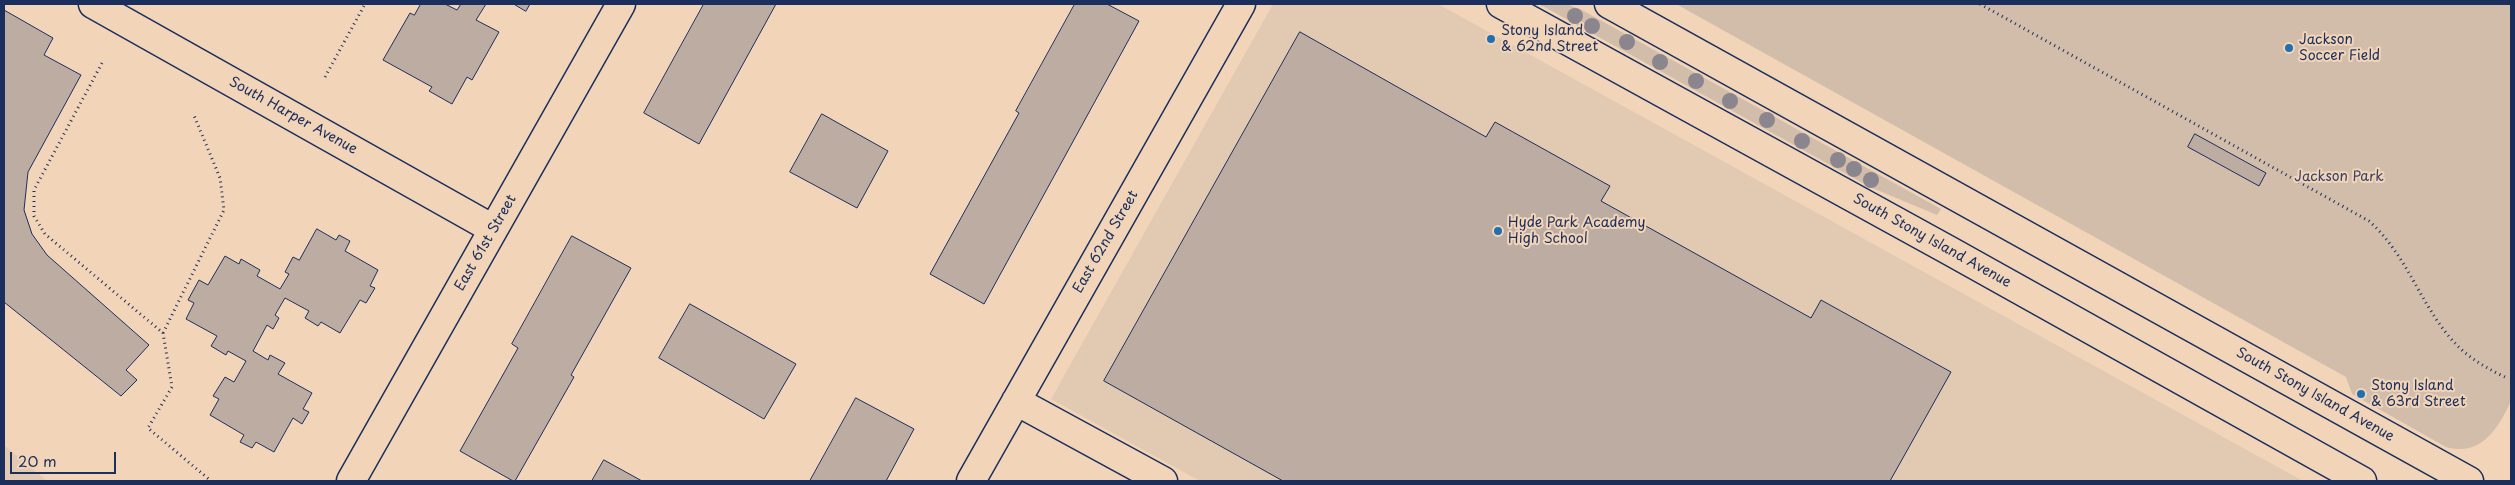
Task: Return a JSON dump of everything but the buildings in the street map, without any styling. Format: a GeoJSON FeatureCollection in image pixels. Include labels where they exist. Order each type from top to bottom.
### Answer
{"type":"FeatureCollection","features":[{"type":"Feature","properties":{"kind":"main road","name":"South Harper Avenue"},"geometry":{"type":"LineString","coordinates":[[93,4],[493,229]]}},
{"type":"Feature","properties":{"kind":"main road","name":"East 61st Street"},"geometry":{"type":"LineString","coordinates":[[351,481],[621,4]]}},
{"type":"Feature","properties":{"kind":"main road","name":"East 62nd Street"},"geometry":{"type":"LineString","coordinates":[[971,481],[1241,4]]}},
{"type":"Feature","properties":{"kind":"main road","name":"South Stony Island Avenue"},"geometry":{"type":"LineString","coordinates":[[1501,4],[1950,251],[2362,481]]}},
{"type":"Feature","properties":{"kind":"main road","name":"South Stony Island Avenue"},"geometry":{"type":"LineString","coordinates":[[1609,4],[2469,481]]}},
{"type":"Feature","properties":{"kind":"main road"},"geometry":{"type":"LineString","coordinates":[[1016,401],[1163,481]]}},
{"type":"Feature","properties":{"kind":"path"},"geometry":{"type":"LineString","coordinates":[[325,77],[365,4]]}},
{"type":"Feature","properties":{"kind":"path"},"geometry":{"type":"LineString","coordinates":[[1980,4],[2369,221],[2393,249],[2448,334],[2462,350],[2479,364],[2505,377]]}},
{"type":"Feature","properties":{"kind":"path"},"geometry":{"type":"LineString","coordinates":[[102,63],[34,190],[34,216],[45,234],[163,333]]}},
{"type":"Feature","properties":{"kind":"path"},"geometry":{"type":"LineString","coordinates":[[193,113],[220,178],[224,210],[163,333],[172,387],[148,428],[211,481]]}},
{"type":"Feature","properties":{"kind":"shaded area","name":"Hyde Park Academy High School"},"geometry":{"type":"Polygon","coordinates":[[[1273,4],[1438,4],[2303,481],[1200,481],[1051,399],[1273,4]]]}},
{"type":"Feature","properties":{"kind":"shaded area"},"geometry":{"type":"Polygon","coordinates":[[[4,445],[47,481],[4,481],[4,445]]]}},
{"type":"Feature","properties":{"kind":"green space"},"geometry":{"type":"Polygon","coordinates":[[[1539,4],[1566,4],[1582,10],[1941,209],[1937,215],[1870,187],[1539,4]]]}},
{"type":"Feature","properties":{"kind":"green space","name":"Jackson Park"},"geometry":{"type":"Polygon","coordinates":[[[1676,4],[2511,4],[2511,401],[2494,430],[2479,444],[2469,448],[2458,449],[2446,447],[2352,394],[2346,377],[1676,4]]]}},
{"type":"Feature","properties":{"kind":"place","name":"Stony Island & 62nd Street"},"geometry":{"type":"Point","coordinates":[1491,39]}},
{"type":"Feature","properties":{"kind":"place","name":"Jackson Soccer Field"},"geometry":{"type":"Point","coordinates":[2289,48]}},
{"type":"Feature","properties":{"kind":"place","name":"Hyde Park Academy High School"},"geometry":{"type":"Point","coordinates":[1498,231]}},
{"type":"Feature","properties":{"kind":"place","name":"Stony Island & 63rd Street"},"geometry":{"type":"Point","coordinates":[2361,394]}}]}
